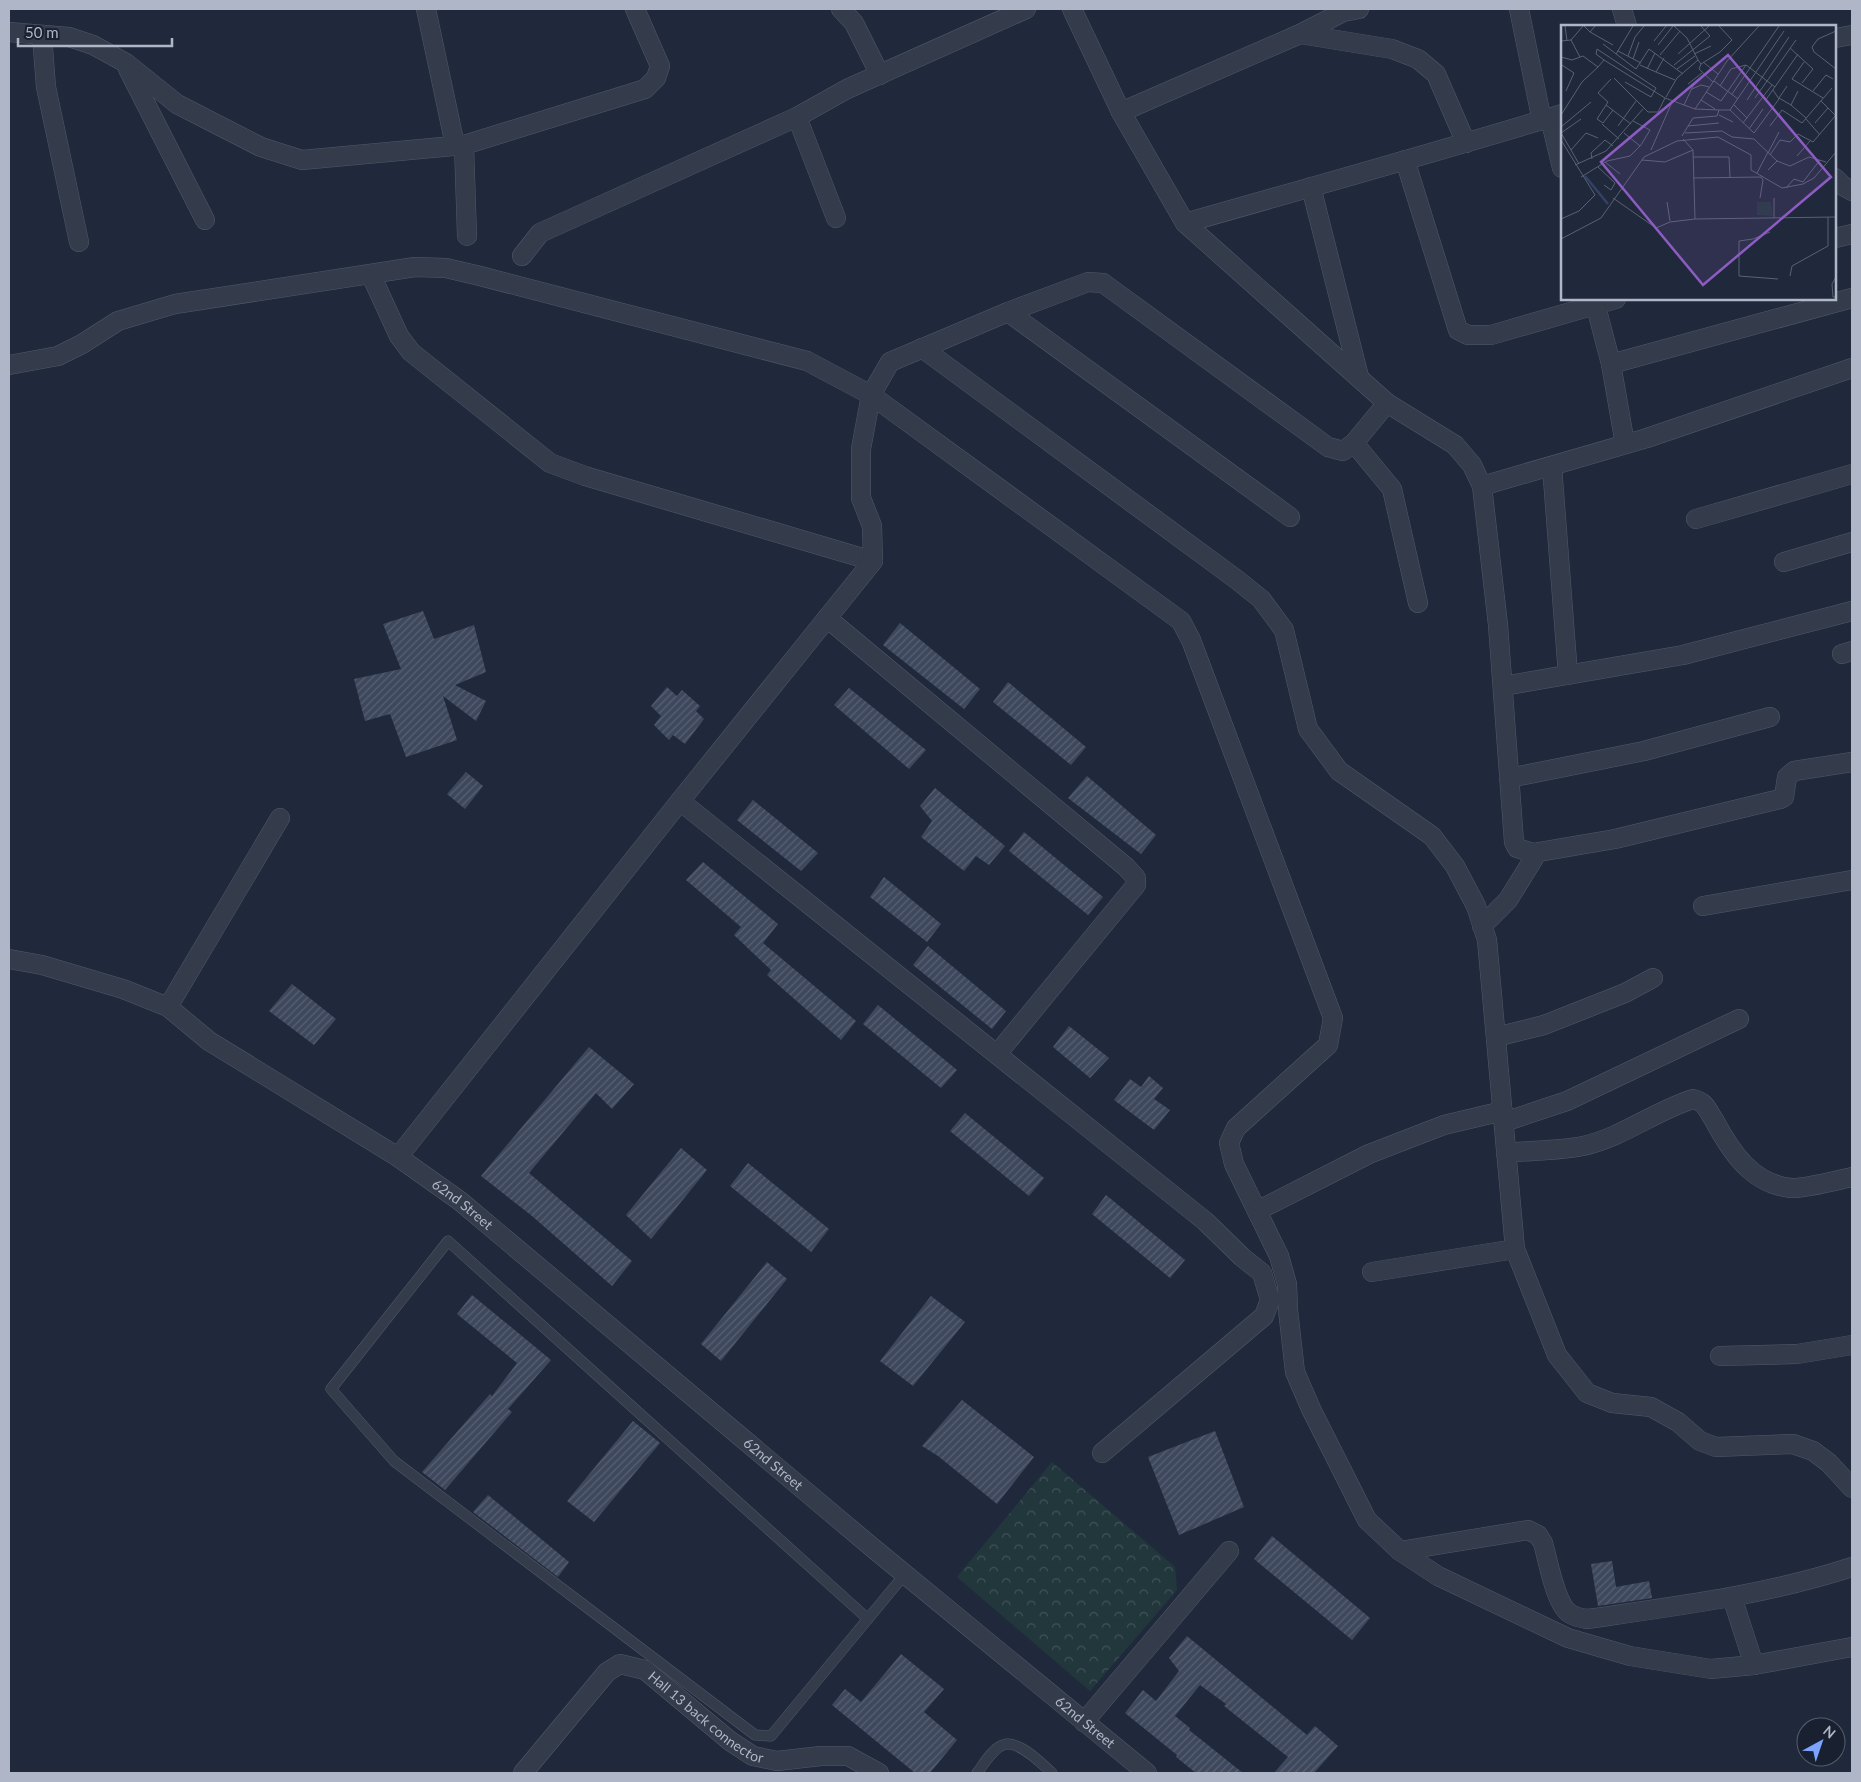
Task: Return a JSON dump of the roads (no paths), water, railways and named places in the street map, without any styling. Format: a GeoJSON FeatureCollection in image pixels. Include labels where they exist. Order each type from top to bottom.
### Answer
{"type":"FeatureCollection","features":[{"type":"Feature","properties":{"kind":"street"},"geometry":{"type":"LineString","coordinates":[[426,9],[459,145],[467,236]]}},
{"type":"Feature","properties":{"kind":"street"},"geometry":{"type":"LineString","coordinates":[[9,32],[69,37],[93,45],[126,63],[177,104],[261,147],[302,160],[459,145],[645,89],[656,78],[660,66],[635,9]]}},
{"type":"Feature","properties":{"kind":"street"},"geometry":{"type":"LineString","coordinates":[[841,9],[854,23],[880,74]]}},
{"type":"Feature","properties":{"kind":"street"},"geometry":{"type":"LineString","coordinates":[[522,256],[540,233],[797,117],[847,89],[1026,9]]}},
{"type":"Feature","properties":{"kind":"street"},"geometry":{"type":"LineString","coordinates":[[1072,9],[1121,112],[1185,223],[1387,403],[1455,445],[1472,465],[1482,486],[1498,625],[1514,842],[1517,848],[1533,852],[1614,839],[1780,799],[1784,797],[1786,792],[1787,777],[1794,771],[1852,762]]}},
{"type":"Feature","properties":{"kind":"street"},"geometry":{"type":"LineString","coordinates":[[1121,112],[1300,34],[1343,12],[1359,9]]}},
{"type":"Feature","properties":{"kind":"street"},"geometry":{"type":"LineString","coordinates":[[1519,9],[1551,117],[1561,163]]}},
{"type":"Feature","properties":{"kind":"street"},"geometry":{"type":"LineString","coordinates":[[1622,9],[1627,25]]}},
{"type":"Feature","properties":{"kind":"street"},"geometry":{"type":"LineString","coordinates":[[1300,34],[1392,49],[1418,59],[1436,74],[1466,143]]}},
{"type":"Feature","properties":{"kind":"street"},"geometry":{"type":"LineString","coordinates":[[42,35],[46,87],[79,242]]}},
{"type":"Feature","properties":{"kind":"street"},"geometry":{"type":"LineString","coordinates":[[1836,38],[1852,36]]}},
{"type":"Feature","properties":{"kind":"street"},"geometry":{"type":"LineString","coordinates":[[126,63],[205,220]]}},
{"type":"Feature","properties":{"kind":"street"},"geometry":{"type":"LineString","coordinates":[[797,117],[836,218]]}},
{"type":"Feature","properties":{"kind":"street"},"geometry":{"type":"LineString","coordinates":[[1185,223],[1551,117]]}},
{"type":"Feature","properties":{"kind":"street"},"geometry":{"type":"LineString","coordinates":[[1405,160],[1458,330],[1468,335],[1490,335],[1594,302],[1609,300]]}},
{"type":"Feature","properties":{"kind":"street"},"geometry":{"type":"LineString","coordinates":[[1836,179],[1852,191]]}},
{"type":"Feature","properties":{"kind":"street"},"geometry":{"type":"LineString","coordinates":[[1311,187],[1359,377]]}},
{"type":"Feature","properties":{"kind":"street"},"geometry":{"type":"LineString","coordinates":[[1836,238],[1852,234]]}},
{"type":"Feature","properties":{"kind":"street"},"geometry":{"type":"LineString","coordinates":[[9,365],[58,356],[82,344],[118,321],[175,304],[415,267],[446,268],[806,361],[871,395],[1181,621],[1186,629],[1333,1018],[1328,1045],[1236,1128],[1229,1143],[1234,1164],[1279,1256],[1287,1284],[1295,1372],[1311,1409],[1367,1520],[1400,1551],[1438,1576],[1568,1638],[1630,1656],[1711,1669],[1754,1665],[1852,1647]]}},
{"type":"Feature","properties":{"kind":"street"},"geometry":{"type":"LineString","coordinates":[[371,275],[399,336],[411,352],[550,463],[585,476],[874,561]]}},
{"type":"Feature","properties":{"kind":"street"},"geometry":{"type":"LineString","coordinates":[[398,1157],[680,801],[874,561],[872,526],[861,498],[861,449],[871,395],[890,361],[1008,312],[1088,282],[1103,282],[1328,447],[1344,451],[1354,443],[1387,403]]}},
{"type":"Feature","properties":{"kind":"street"},"geometry":{"type":"LineString","coordinates":[[1611,364],[1852,298]]}},
{"type":"Feature","properties":{"kind":"street"},"geometry":{"type":"LineString","coordinates":[[1594,302],[1611,364],[1625,444]]}},
{"type":"Feature","properties":{"kind":"street"},"geometry":{"type":"LineString","coordinates":[[1008,312],[1290,517]]}},
{"type":"Feature","properties":{"kind":"street"},"geometry":{"type":"LineString","coordinates":[[922,348],[1262,599],[1284,630],[1308,730],[1339,772],[1432,836],[1455,866],[1476,906],[1487,940],[1516,1249],[1557,1355],[1587,1393],[1612,1403],[1651,1406],[1678,1422],[1700,1441],[1716,1448],[1793,1444],[1813,1451],[1829,1463],[1852,1488]]}},
{"type":"Feature","properties":{"kind":"street"},"geometry":{"type":"LineString","coordinates":[[1482,486],[1625,444],[1852,368]]}},
{"type":"Feature","properties":{"kind":"street"},"geometry":{"type":"LineString","coordinates":[[1354,443],[1392,489],[1418,603]]}},
{"type":"Feature","properties":{"kind":"street"},"geometry":{"type":"LineString","coordinates":[[1552,466],[1568,676]]}},
{"type":"Feature","properties":{"kind":"street"},"geometry":{"type":"LineString","coordinates":[[1696,519],[1852,474]]}},
{"type":"Feature","properties":{"kind":"street"},"geometry":{"type":"LineString","coordinates":[[1784,562],[1852,542]]}},
{"type":"Feature","properties":{"kind":"street"},"geometry":{"type":"LineString","coordinates":[[1503,686],[1684,655],[1852,611]]}},
{"type":"Feature","properties":{"kind":"street"},"geometry":{"type":"LineString","coordinates":[[828,618],[1126,867],[1136,878],[1136,885],[997,1054]]}},
{"type":"Feature","properties":{"kind":"street"},"geometry":{"type":"LineString","coordinates":[[1509,778],[1644,751],[1770,717]]}},
{"type":"Feature","properties":{"kind":"street"},"geometry":{"type":"LineString","coordinates":[[680,801],[1205,1221],[1242,1257],[1262,1273],[1270,1300],[1264,1316],[1102,1453]]}},
{"type":"Feature","properties":{"kind":"street"},"geometry":{"type":"LineString","coordinates":[[168,1008],[280,818]]}},
{"type":"Feature","properties":{"kind":"street"},"geometry":{"type":"LineString","coordinates":[[1482,926],[1508,900],[1534,858],[1533,852]]}},
{"type":"Feature","properties":{"kind":"street"},"geometry":{"type":"LineString","coordinates":[[1703,906],[1852,880]]}},
{"type":"Feature","properties":{"kind":"street","name":"62nd Street"},"geometry":{"type":"LineString","coordinates":[[9,959],[42,965],[123,989],[168,1008],[209,1041],[398,1157],[460,1201],[905,1574],[1147,1773]]}},
{"type":"Feature","properties":{"kind":"street"},"geometry":{"type":"LineString","coordinates":[[1496,1036],[1544,1025],[1625,993],[1652,978]]}},
{"type":"Feature","properties":{"kind":"street"},"geometry":{"type":"LineString","coordinates":[[1257,1211],[1369,1154],[1444,1125],[1503,1116],[1567,1101],[1739,1019]]}},
{"type":"Feature","properties":{"kind":"street"},"geometry":{"type":"LineString","coordinates":[[1506,1153],[1584,1146],[1624,1131],[1679,1103],[1693,1099],[1705,1105],[1728,1146],[1746,1168],[1767,1182],[1792,1188],[1852,1177]]}},
{"type":"Feature","properties":{"kind":"street"},"geometry":{"type":"LineString","coordinates":[[1372,1272],[1516,1249]]}},
{"type":"Feature","properties":{"kind":"street"},"geometry":{"type":"LineString","coordinates":[[1720,1356],[1798,1354],[1852,1345]]}},
{"type":"Feature","properties":{"kind":"street"},"geometry":{"type":"LineString","coordinates":[[1400,1551],[1528,1530],[1538,1535],[1543,1542],[1560,1603],[1568,1612],[1579,1618],[1587,1619],[1732,1597],[1810,1581],[1852,1567]]}},
{"type":"Feature","properties":{"kind":"street"},"geometry":{"type":"LineString","coordinates":[[1084,1722],[1230,1551]]}},
{"type":"Feature","properties":{"kind":"street"},"geometry":{"type":"LineString","coordinates":[[1732,1597],[1754,1665]]}},
{"type":"Feature","properties":{"kind":"street","name":"Hall 13 back connector"},"geometry":{"type":"LineString","coordinates":[[524,1773],[607,1672],[620,1664],[645,1670],[730,1741],[753,1756],[777,1761],[822,1756],[848,1756],[879,1773]]}},
{"type":"Feature","properties":{"kind":"lane"},"geometry":{"type":"LineString","coordinates":[[868,1619],[448,1241],[331,1389],[394,1461],[756,1735],[771,1736],[868,1619],[905,1574]]}},
{"type":"Feature","properties":{"kind":"lane"},"geometry":{"type":"LineString","coordinates":[[977,1773],[994,1751],[1003,1745],[1009,1744],[1024,1750],[1052,1773]]}}]}
